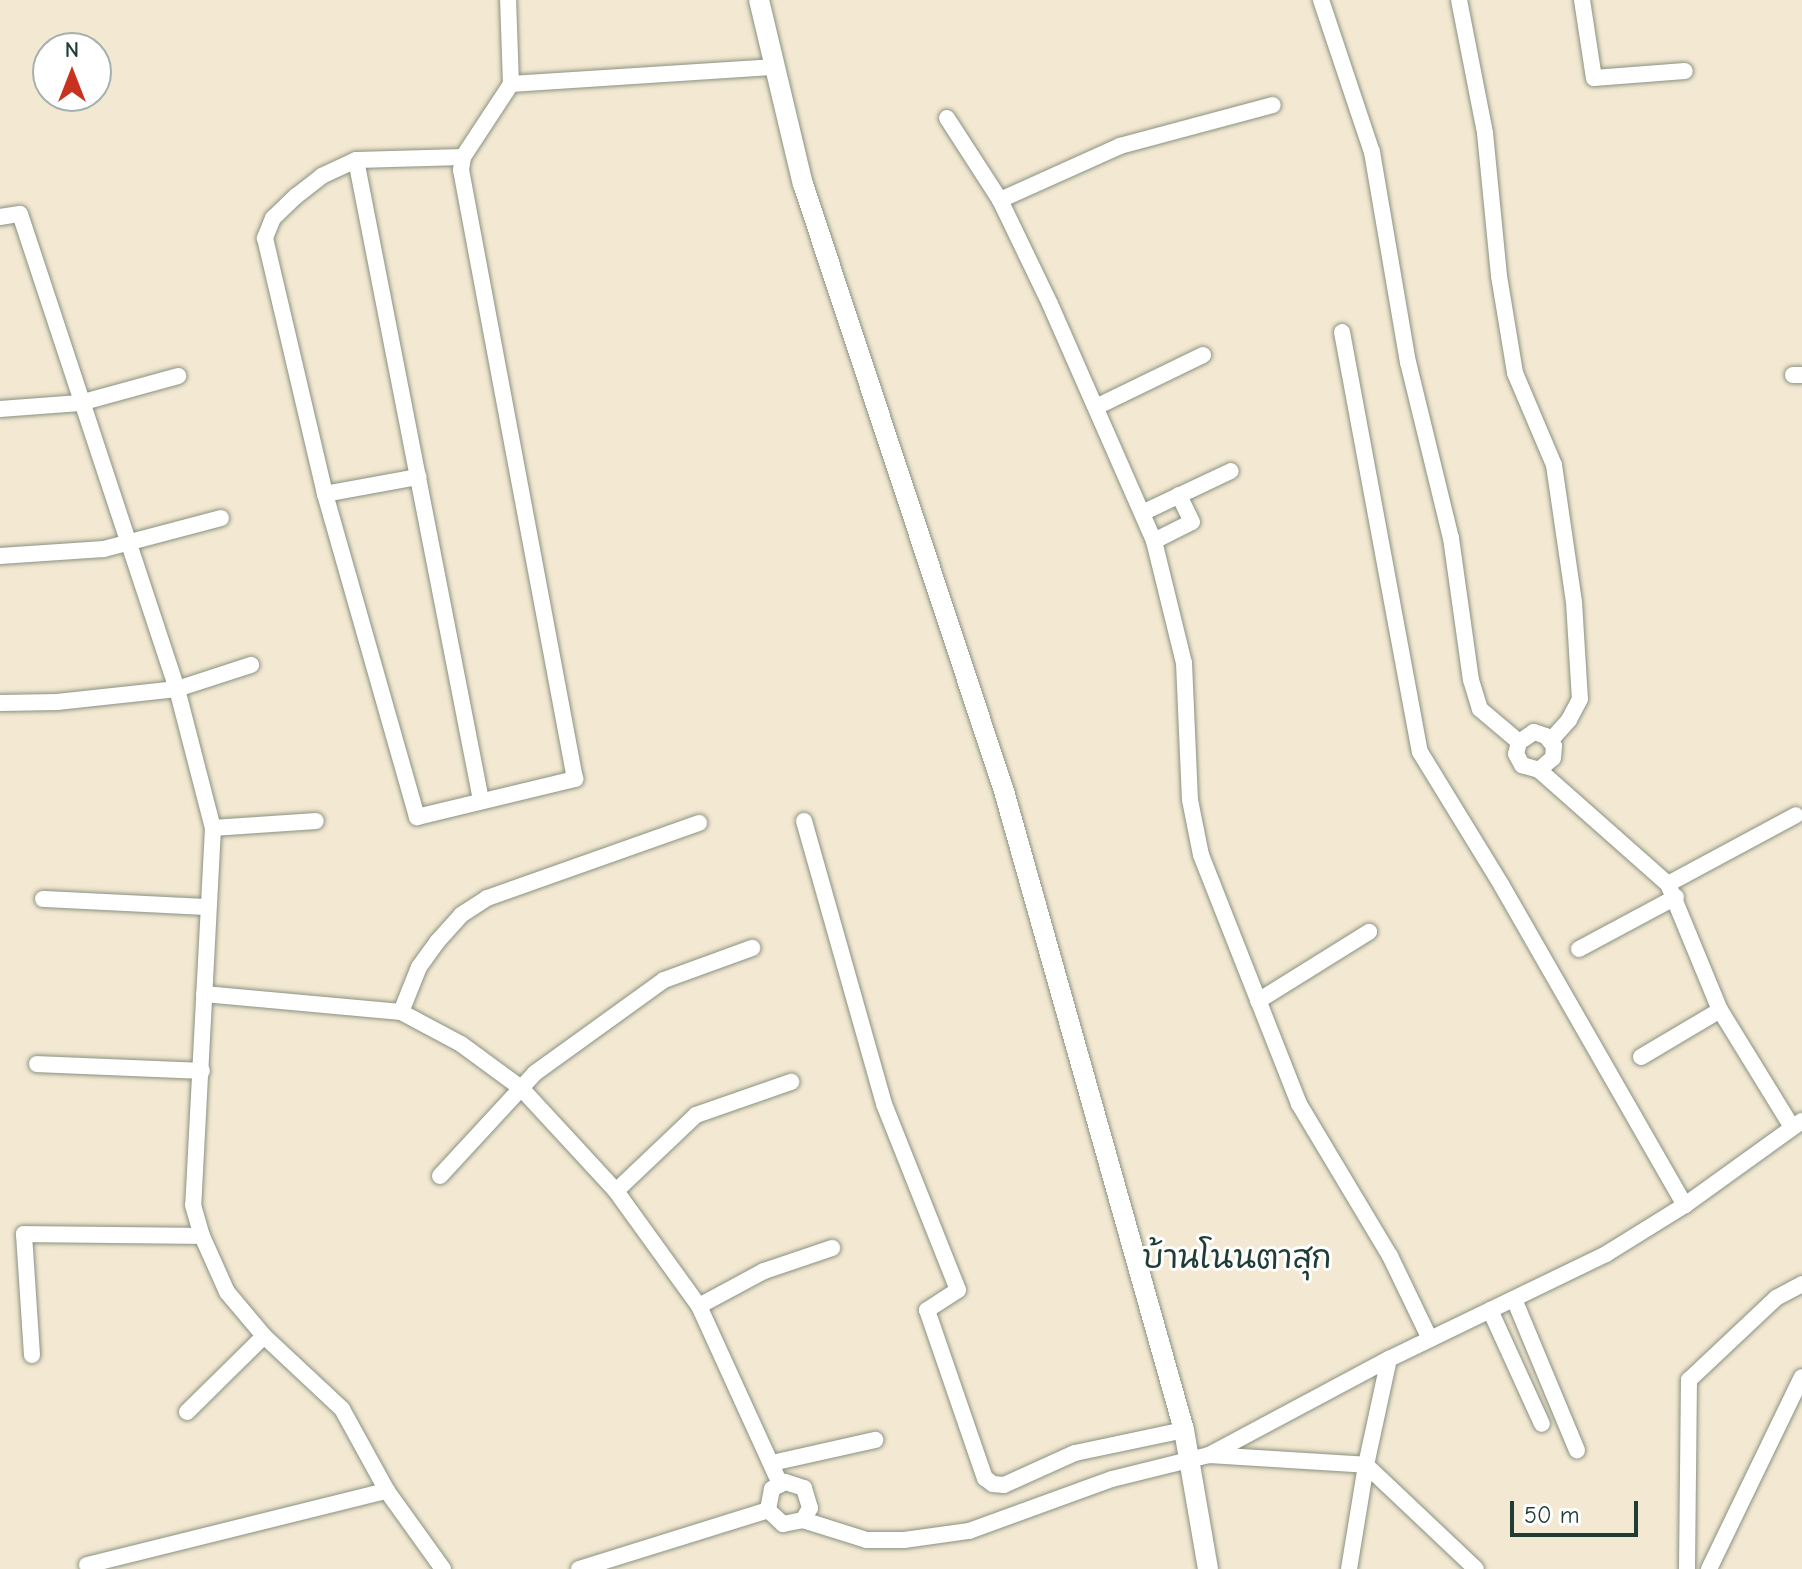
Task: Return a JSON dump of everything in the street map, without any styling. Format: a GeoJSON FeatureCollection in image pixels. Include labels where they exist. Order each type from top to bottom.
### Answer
{"type":"FeatureCollection","features":[{"type":"Feature","properties":{"kind":"street"},"geometry":{"type":"LineString","coordinates":[[463,157],[356,160],[322,176],[296,196],[273,218],[265,238],[325,494],[417,817],[575,779],[507,429],[461,170],[463,157],[511,84],[508,0]]}},
{"type":"Feature","properties":{"kind":"street"},"geometry":{"type":"LineString","coordinates":[[759,0],[803,184],[1004,791],[1184,1430],[1200,1458],[1208,1569]]}},
{"type":"Feature","properties":{"kind":"street"},"geometry":{"type":"LineString","coordinates":[[1321,0],[1372,152],[1408,362],[1451,538],[1460,620],[1476,700],[1486,716],[1519,742]]}},
{"type":"Feature","properties":{"kind":"street"},"geometry":{"type":"LineString","coordinates":[[1459,0],[1485,133],[1499,276],[1515,373],[1554,465],[1574,602],[1580,699],[1569,720],[1551,740],[1553,758],[1539,770]]}},
{"type":"Feature","properties":{"kind":"street"},"geometry":{"type":"LineString","coordinates":[[1582,0],[1594,78],[1685,71]]}},
{"type":"Feature","properties":{"kind":"street"},"geometry":{"type":"LineString","coordinates":[[511,84],[775,67]]}},
{"type":"Feature","properties":{"kind":"street"},"geometry":{"type":"LineString","coordinates":[[1000,200],[1120,146],[1273,105]]}},
{"type":"Feature","properties":{"kind":"street"},"geometry":{"type":"LineString","coordinates":[[947,118],[1000,200],[1154,541],[1184,663],[1190,800],[1201,855],[1299,1104],[1390,1256],[1430,1339]]}},
{"type":"Feature","properties":{"kind":"street"},"geometry":{"type":"LineString","coordinates":[[356,160],[481,800]]}},
{"type":"Feature","properties":{"kind":"street"},"geometry":{"type":"LineString","coordinates":[[0,217],[20,214],[126,544],[177,689],[213,828],[193,1205],[202,1236],[227,1292],[264,1336],[342,1409],[387,1491],[443,1569]]}},
{"type":"Feature","properties":{"kind":"street"},"geometry":{"type":"LineString","coordinates":[[1342,332],[1420,752],[1502,886],[1685,1205]]}},
{"type":"Feature","properties":{"kind":"street"},"geometry":{"type":"LineString","coordinates":[[1096,407],[1203,355]]}},
{"type":"Feature","properties":{"kind":"street"},"geometry":{"type":"LineString","coordinates":[[0,409],[80,403],[178,376]]}},
{"type":"Feature","properties":{"kind":"street"},"geometry":{"type":"LineString","coordinates":[[1142,513],[1231,471]]}},
{"type":"Feature","properties":{"kind":"street"},"geometry":{"type":"LineString","coordinates":[[325,494],[418,477]]}},
{"type":"Feature","properties":{"kind":"street"},"geometry":{"type":"LineString","coordinates":[[1154,541],[1192,522],[1179,495]]}},
{"type":"Feature","properties":{"kind":"street"},"geometry":{"type":"LineString","coordinates":[[0,556],[126,544],[221,518]]}},
{"type":"Feature","properties":{"kind":"street"},"geometry":{"type":"LineString","coordinates":[[0,703],[57,702],[177,689],[251,665]]}},
{"type":"Feature","properties":{"kind":"street"},"geometry":{"type":"LineString","coordinates":[[768,1510],[783,1524],[803,1520],[867,1540],[904,1540],[969,1531],[1112,1479],[1200,1458],[1389,1359],[1606,1254],[1685,1205],[1797,1124],[1720,1010],[1672,890],[1539,770],[1522,765],[1516,754],[1519,742],[1534,732],[1551,740]]}},
{"type":"Feature","properties":{"kind":"street"},"geometry":{"type":"LineString","coordinates":[[1579,949],[1796,815]]}},
{"type":"Feature","properties":{"kind":"street"},"geometry":{"type":"LineString","coordinates":[[213,828],[316,821]]}},
{"type":"Feature","properties":{"kind":"street"},"geometry":{"type":"LineString","coordinates":[[804,821],[884,1104],[958,1290],[927,1310],[985,1478],[993,1484],[1004,1485],[1075,1453],[1184,1430]]}},
{"type":"Feature","properties":{"kind":"street"},"geometry":{"type":"LineString","coordinates":[[401,1012],[419,967],[437,942],[461,915],[487,898],[699,823]]}},
{"type":"Feature","properties":{"kind":"street"},"geometry":{"type":"LineString","coordinates":[[43,899],[208,907]]}},
{"type":"Feature","properties":{"kind":"street"},"geometry":{"type":"LineString","coordinates":[[1258,1001],[1369,932]]}},
{"type":"Feature","properties":{"kind":"street"},"geometry":{"type":"LineString","coordinates":[[440,1176],[535,1073],[664,980],[752,948]]}},
{"type":"Feature","properties":{"kind":"street"},"geometry":{"type":"LineString","coordinates":[[204,994],[401,1012],[461,1044],[521,1088],[616,1191],[699,1306],[780,1484]]}},
{"type":"Feature","properties":{"kind":"street"},"geometry":{"type":"LineString","coordinates":[[1641,1057],[1720,1010]]}},
{"type":"Feature","properties":{"kind":"street"},"geometry":{"type":"LineString","coordinates":[[37,1064],[202,1071]]}},
{"type":"Feature","properties":{"kind":"street"},"geometry":{"type":"LineString","coordinates":[[616,1191],[696,1115],[791,1082]]}},
{"type":"Feature","properties":{"kind":"street"},"geometry":{"type":"LineString","coordinates":[[32,1355],[24,1234],[202,1236]]}},
{"type":"Feature","properties":{"kind":"street"},"geometry":{"type":"LineString","coordinates":[[699,1306],[764,1271],[832,1248]]}},
{"type":"Feature","properties":{"kind":"street"},"geometry":{"type":"LineString","coordinates":[[1687,1569],[1689,1380],[1776,1298],[1802,1284]]}},
{"type":"Feature","properties":{"kind":"street"},"geometry":{"type":"LineString","coordinates":[[1514,1299],[1577,1450]]}},
{"type":"Feature","properties":{"kind":"street"},"geometry":{"type":"LineString","coordinates":[[1490,1310],[1542,1424]]}},
{"type":"Feature","properties":{"kind":"street"},"geometry":{"type":"LineString","coordinates":[[187,1412],[264,1336]]}},
{"type":"Feature","properties":{"kind":"street"},"geometry":{"type":"LineString","coordinates":[[1349,1569],[1366,1465],[1389,1359]]}},
{"type":"Feature","properties":{"kind":"street"},"geometry":{"type":"LineString","coordinates":[[1709,1569],[1802,1377]]}},
{"type":"Feature","properties":{"kind":"street"},"geometry":{"type":"LineString","coordinates":[[772,1463],[875,1440]]}},
{"type":"Feature","properties":{"kind":"street"},"geometry":{"type":"LineString","coordinates":[[1200,1458],[1366,1465],[1476,1569]]}},
{"type":"Feature","properties":{"kind":"street"},"geometry":{"type":"LineString","coordinates":[[768,1510],[769,1496],[780,1484],[799,1484],[809,1494],[810,1508],[803,1520]]}},
{"type":"Feature","properties":{"kind":"street"},"geometry":{"type":"LineString","coordinates":[[87,1565],[387,1491]]}},
{"type":"Feature","properties":{"kind":"street"},"geometry":{"type":"LineString","coordinates":[[579,1569],[768,1510]]}},
{"type":"Feature","properties":{"kind":"district","name":"บ้านโนนตาสุก"},"geometry":{"type":"Point","coordinates":[1237,1258]}}]}
